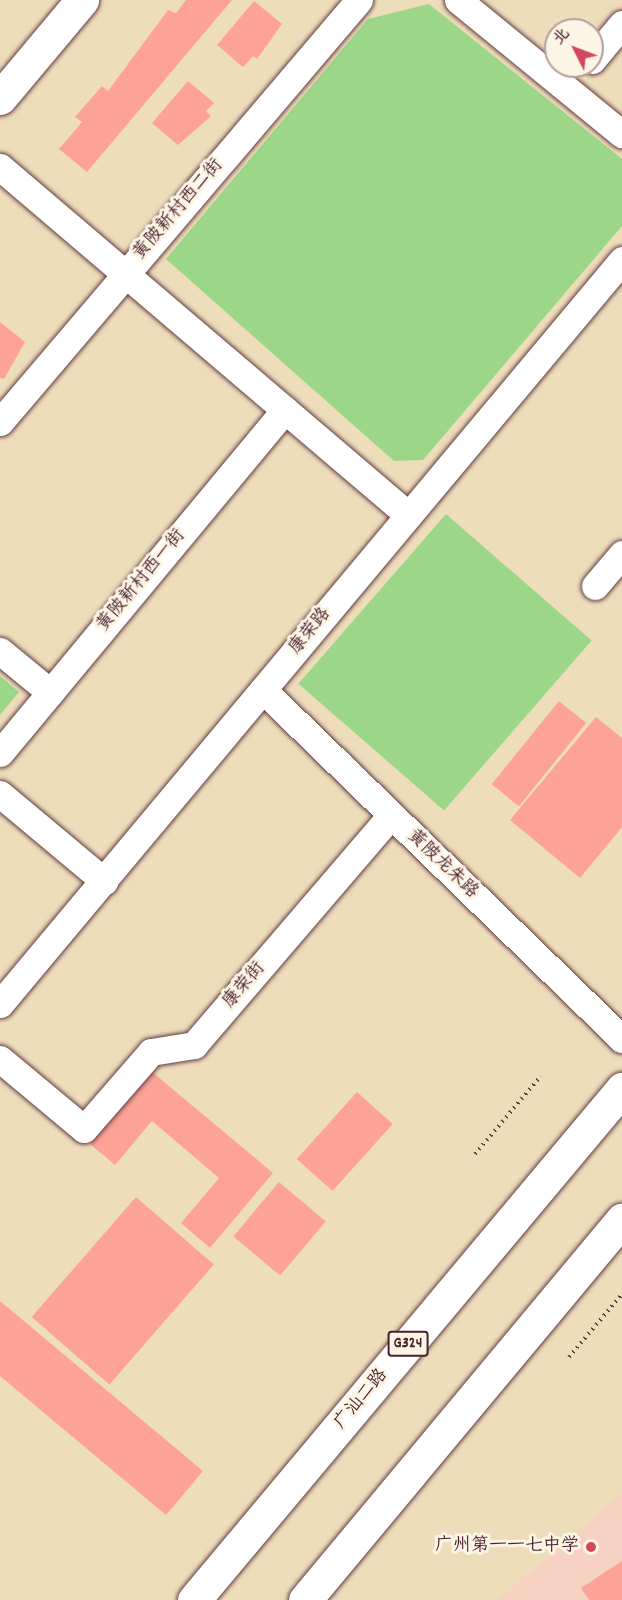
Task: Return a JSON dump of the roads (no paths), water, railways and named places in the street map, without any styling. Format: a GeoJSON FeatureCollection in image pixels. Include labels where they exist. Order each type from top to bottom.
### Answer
{"type":"FeatureCollection","features":[{"type":"Feature","properties":{"kind":"main road"},"geometry":{"type":"LineString","coordinates":[[0,98],[82,0]]}},
{"type":"Feature","properties":{"kind":"main road","name":"广汕二路"},"geometry":{"type":"LineString","coordinates":[[194,1600],[622,1089]]}},
{"type":"Feature","properties":{"kind":"main road"},"geometry":{"type":"LineString","coordinates":[[306,1600],[622,1220]]}},
{"type":"Feature","properties":{"kind":"street","name":"黄陂新村西二街"},"geometry":{"type":"LineString","coordinates":[[0,422],[359,0]]}},
{"type":"Feature","properties":{"kind":"street"},"geometry":{"type":"LineString","coordinates":[[458,0],[622,134]]}},
{"type":"Feature","properties":{"kind":"street"},"geometry":{"type":"LineString","coordinates":[[604,46],[622,24]]}},
{"type":"Feature","properties":{"kind":"street"},"geometry":{"type":"LineString","coordinates":[[567,89],[577,78]]}},
{"type":"Feature","properties":{"kind":"street"},"geometry":{"type":"LineString","coordinates":[[0,167],[407,514]]}},
{"type":"Feature","properties":{"kind":"street","name":"康荣路"},"geometry":{"type":"LineString","coordinates":[[0,1004],[407,514],[622,260]]}},
{"type":"Feature","properties":{"kind":"street","name":"黄陂新村西一街"},"geometry":{"type":"LineString","coordinates":[[0,753],[285,410]]}},
{"type":"Feature","properties":{"kind":"street"},"geometry":{"type":"LineString","coordinates":[[595,586],[622,554]]}},
{"type":"Feature","properties":{"kind":"street"},"geometry":{"type":"LineString","coordinates":[[0,651],[50,692]]}},
{"type":"Feature","properties":{"kind":"street","name":"黄陂龙朱路"},"geometry":{"type":"LineString","coordinates":[[263,690],[622,1039]]}},
{"type":"Feature","properties":{"kind":"street"},"geometry":{"type":"LineString","coordinates":[[0,794],[104,880]]}},
{"type":"Feature","properties":{"kind":"street","name":"康荣街"},"geometry":{"type":"LineString","coordinates":[[0,1059],[84,1129],[152,1052],[194,1045],[391,815]]}},
{"type":"Feature","properties":{"kind":"place","name":"广州第一一七中学"},"geometry":{"type":"Point","coordinates":[591,1547]}}]}
